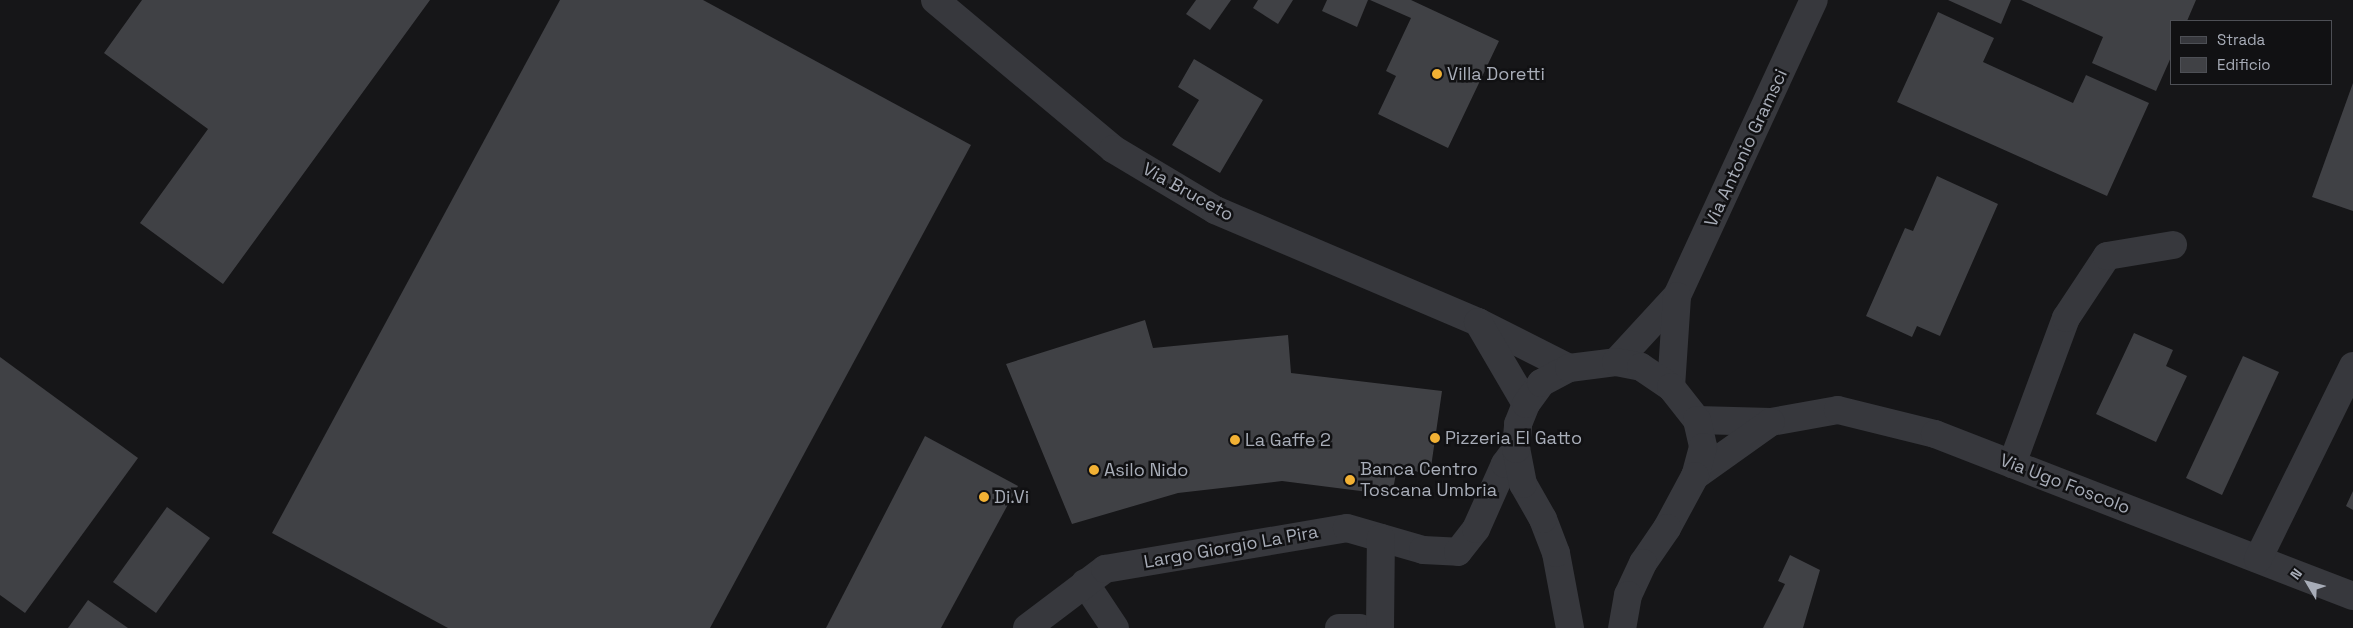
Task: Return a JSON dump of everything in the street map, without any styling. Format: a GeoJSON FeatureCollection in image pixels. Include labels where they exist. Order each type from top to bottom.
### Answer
{"type":"FeatureCollection","features":[{"type":"Feature","properties":{"kind":"street","name":"Via Bruceto"},"geometry":{"type":"LineString","coordinates":[[935,0],[1113,149],[1215,210],[1478,322],[1569,368]]}},
{"type":"Feature","properties":{"kind":"street","name":"Via Antonio Gramsci"},"geometry":{"type":"LineString","coordinates":[[1616,362],[1677,296],[1814,0]]}},
{"type":"Feature","properties":{"kind":"street"},"geometry":{"type":"LineString","coordinates":[[2012,464],[2066,318],[2107,256],[2173,245]]}},
{"type":"Feature","properties":{"kind":"street","name":"Via Antonio Gramsci"},"geometry":{"type":"LineString","coordinates":[[1671,387],[1677,296]]}},
{"type":"Feature","properties":{"kind":"street"},"geometry":{"type":"LineString","coordinates":[[1478,322],[1526,404]]}},
{"type":"Feature","properties":{"kind":"street"},"geometry":{"type":"LineString","coordinates":[[1570,628],[1556,553],[1543,520],[1523,484],[1516,449],[1518,424],[1526,404],[1541,383],[1569,368],[1616,362],[1641,367],[1671,387],[1697,420],[1703,447],[1695,476],[1667,528],[1643,563],[1628,595],[1622,628]]}},
{"type":"Feature","properties":{"kind":"street"},"geometry":{"type":"LineString","coordinates":[[2258,559],[2353,366]]}},
{"type":"Feature","properties":{"kind":"street","name":"Via Ugo Foscolo"},"geometry":{"type":"LineString","coordinates":[[1697,420],[1771,422],[1838,410],[1935,434],[2353,596]]}},
{"type":"Feature","properties":{"kind":"street","name":"Via Ugo Foscolo"},"geometry":{"type":"LineString","coordinates":[[1695,476],[1771,422]]}},
{"type":"Feature","properties":{"kind":"street","name":"Largo Giorgio La Pira"},"geometry":{"type":"LineString","coordinates":[[1027,628],[1105,569],[1347,528],[1423,550],[1458,552],[1476,529],[1505,464],[1516,449]]}},
{"type":"Feature","properties":{"kind":"street"},"geometry":{"type":"LineString","coordinates":[[1380,628],[1381,538]]}},
{"type":"Feature","properties":{"kind":"street"},"geometry":{"type":"LineString","coordinates":[[1085,583],[1115,628]]}},
{"type":"Feature","properties":{"kind":"street"},"geometry":{"type":"LineString","coordinates":[[1339,628],[1360,628]]}},
{"type":"Feature","properties":{"kind":"building"},"geometry":{"type":"Polygon","coordinates":[[[142,0],[430,0],[223,284],[140,223],[208,129],[104,53],[142,0]]]}},
{"type":"Feature","properties":{"kind":"building"},"geometry":{"type":"Polygon","coordinates":[[[560,0],[703,0],[971,145],[710,628],[448,628],[272,533],[560,0]]]}},
{"type":"Feature","properties":{"kind":"building"},"geometry":{"type":"Polygon","coordinates":[[[1196,0],[1231,0],[1210,30],[1186,14],[1196,0]]]}},
{"type":"Feature","properties":{"kind":"building"},"geometry":{"type":"Polygon","coordinates":[[[1258,0],[1293,0],[1278,24],[1253,8],[1258,0]]]}},
{"type":"Feature","properties":{"kind":"building"},"geometry":{"type":"Polygon","coordinates":[[[1327,0],[1368,0],[1357,27],[1322,11],[1327,0]]]}},
{"type":"Feature","properties":{"kind":"building","name":"Villa Doretti"},"geometry":{"type":"Polygon","coordinates":[[[1370,0],[1411,0],[1499,41],[1448,148],[1378,114],[1396,76],[1386,71],[1411,18],[1370,0]]]}},
{"type":"Feature","properties":{"kind":"building"},"geometry":{"type":"Polygon","coordinates":[[[1948,0],[2011,0],[2001,24],[1948,0]]]}},
{"type":"Feature","properties":{"kind":"building"},"geometry":{"type":"Polygon","coordinates":[[[2021,0],[2196,0],[2187,20],[2170,20],[2170,60],[2156,91],[2092,63],[2103,37],[2021,0]]]}},
{"type":"Feature","properties":{"kind":"building"},"geometry":{"type":"Polygon","coordinates":[[[1938,12],[1994,38],[1983,62],[2073,103],[2086,75],[2149,103],[2107,196],[1897,102],[1938,12]]]}},
{"type":"Feature","properties":{"kind":"building"},"geometry":{"type":"Polygon","coordinates":[[[1194,59],[1263,100],[1220,173],[1172,145],[1199,100],[1178,87],[1194,59]]]}},
{"type":"Feature","properties":{"kind":"building"},"geometry":{"type":"Polygon","coordinates":[[[2353,83],[2353,211],[2312,197],[2353,83]]]}},
{"type":"Feature","properties":{"kind":"building"},"geometry":{"type":"Polygon","coordinates":[[[1937,176],[1998,204],[1940,336],[1917,326],[1912,337],[1866,316],[1905,228],[1913,231],[1937,176]]]}},
{"type":"Feature","properties":{"kind":"building"},"geometry":{"type":"Polygon","coordinates":[[[1145,320],[1153,348],[1288,335],[1291,373],[1442,391],[1430,474],[1397,468],[1392,495],[1282,481],[1178,493],[1072,524],[1006,364],[1145,320]]]}},
{"type":"Feature","properties":{"kind":"building"},"geometry":{"type":"Polygon","coordinates":[[[2134,333],[2173,350],[2166,366],[2187,376],[2156,442],[2096,414],[2134,333]]]}},
{"type":"Feature","properties":{"kind":"building"},"geometry":{"type":"Polygon","coordinates":[[[2243,356],[2279,372],[2222,495],[2186,478],[2243,356]]]}},
{"type":"Feature","properties":{"kind":"building"},"geometry":{"type":"Polygon","coordinates":[[[0,357],[138,458],[25,613],[0,595],[0,357]]]}},
{"type":"Feature","properties":{"kind":"building"},"geometry":{"type":"Polygon","coordinates":[[[925,436],[1018,486],[941,628],[826,628],[925,436]]]}},
{"type":"Feature","properties":{"kind":"building"},"geometry":{"type":"Polygon","coordinates":[[[2353,491],[2353,510],[2346,506],[2353,491]]]}},
{"type":"Feature","properties":{"kind":"building"},"geometry":{"type":"Polygon","coordinates":[[[167,507],[210,538],[156,613],[113,582],[167,507]]]}},
{"type":"Feature","properties":{"kind":"building"},"geometry":{"type":"Polygon","coordinates":[[[1790,555],[1820,570],[1803,628],[1763,628],[1785,584],[1778,581],[1790,555]]]}},
{"type":"Feature","properties":{"kind":"building"},"geometry":{"type":"Polygon","coordinates":[[[88,600],[128,628],[68,628],[88,600]]]}},
{"type":"Feature","properties":{"kind":"place","name":"Villa Doretti"},"geometry":{"type":"Point","coordinates":[1437,74]}},
{"type":"Feature","properties":{"kind":"place","name":"Pizzeria El Gatto"},"geometry":{"type":"Point","coordinates":[1435,438]}},
{"type":"Feature","properties":{"kind":"place","name":"La Gaffe 2"},"geometry":{"type":"Point","coordinates":[1235,440]}},
{"type":"Feature","properties":{"kind":"place","name":"Asilo Nido"},"geometry":{"type":"Point","coordinates":[1094,470]}},
{"type":"Feature","properties":{"kind":"place","name":"Banca Centro Toscana Umbria"},"geometry":{"type":"Point","coordinates":[1350,480]}},
{"type":"Feature","properties":{"kind":"place","name":"Di.Vi"},"geometry":{"type":"Point","coordinates":[984,497]}}]}
